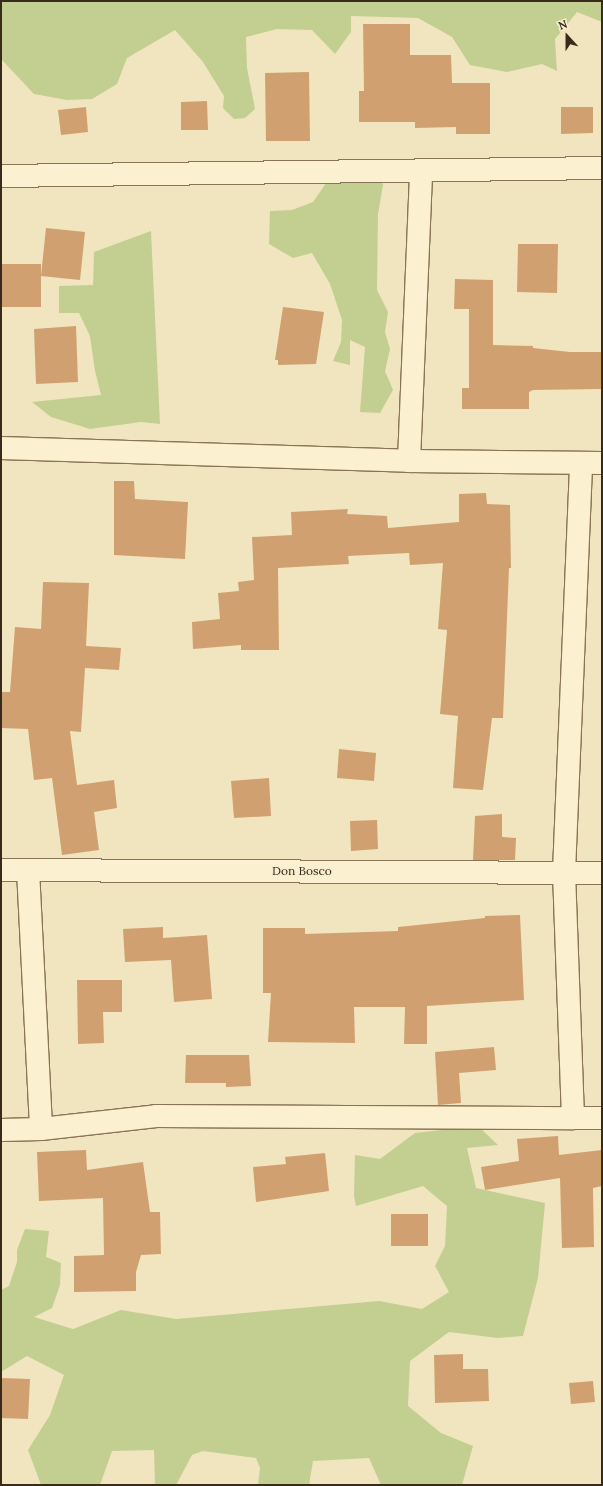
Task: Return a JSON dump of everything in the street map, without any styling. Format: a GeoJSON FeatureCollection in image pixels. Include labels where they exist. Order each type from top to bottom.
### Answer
{"type":"FeatureCollection","features":[{"type":"Feature","properties":{"kind":"street"},"geometry":{"type":"LineString","coordinates":[[1,176],[602,168]]}},
{"type":"Feature","properties":{"kind":"street"},"geometry":{"type":"LineString","coordinates":[[409,461],[421,171]]}},
{"type":"Feature","properties":{"kind":"street"},"geometry":{"type":"LineString","coordinates":[[1,448],[409,461],[602,463]]}},
{"type":"Feature","properties":{"kind":"street"},"geometry":{"type":"LineString","coordinates":[[573,1118],[564,872],[581,463]]}},
{"type":"Feature","properties":{"kind":"street","name":"Don Bosco"},"geometry":{"type":"LineString","coordinates":[[1,870],[602,873]]}},
{"type":"Feature","properties":{"kind":"street"},"geometry":{"type":"LineString","coordinates":[[28,870],[41,1129]]}},
{"type":"Feature","properties":{"kind":"street"},"geometry":{"type":"LineString","coordinates":[[1,1130],[41,1129],[156,1116],[602,1118]]}},
{"type":"Feature","properties":{"kind":"green space"},"geometry":{"type":"Polygon","coordinates":[[[1,1],[602,1],[602,22],[577,12],[555,39],[557,71],[542,64],[507,72],[470,65],[452,37],[418,18],[351,16],[351,32],[335,54],[312,30],[277,29],[246,37],[247,68],[255,109],[245,118],[234,119],[223,108],[224,96],[203,62],[175,30],[127,58],[117,84],[92,99],[67,100],[34,94],[1,59],[1,1]]]}},
{"type":"Feature","properties":{"kind":"green space"},"geometry":{"type":"Polygon","coordinates":[[[377,167],[383,185],[378,214],[377,290],[388,312],[385,332],[390,349],[385,371],[393,390],[380,413],[360,412],[365,347],[350,340],[350,365],[333,361],[341,342],[342,320],[330,284],[312,253],[293,258],[269,244],[270,211],[292,210],[313,202],[331,176],[377,167]]]}},
{"type":"Feature","properties":{"kind":"green space"},"geometry":{"type":"Polygon","coordinates":[[[151,231],[160,424],[141,422],[90,429],[51,417],[32,402],[101,395],[95,371],[90,336],[79,313],[59,313],[59,286],[93,285],[94,252],[151,231]]]}},
{"type":"Feature","properties":{"kind":"green space"},"geometry":{"type":"Polygon","coordinates":[[[478,1126],[498,1145],[467,1148],[476,1188],[545,1203],[538,1278],[523,1336],[498,1338],[449,1332],[410,1361],[408,1406],[441,1433],[473,1446],[462,1485],[381,1485],[369,1458],[313,1461],[309,1485],[258,1485],[260,1468],[256,1458],[203,1451],[192,1455],[176,1485],[155,1485],[154,1450],[112,1451],[100,1485],[41,1485],[28,1450],[50,1415],[64,1375],[27,1356],[1,1372],[1,1290],[9,1286],[17,1262],[17,1250],[25,1229],[49,1231],[46,1257],[61,1263],[60,1285],[52,1308],[34,1317],[73,1329],[121,1310],[176,1319],[379,1301],[422,1309],[449,1292],[435,1266],[445,1246],[447,1206],[423,1186],[356,1206],[354,1196],[355,1155],[380,1159],[415,1133],[478,1126]]]}},
{"type":"Feature","properties":{"kind":"building"},"geometry":{"type":"Polygon","coordinates":[[[363,24],[410,24],[410,55],[451,55],[452,83],[490,83],[490,134],[456,134],[456,127],[415,128],[415,122],[359,122],[359,91],[364,91],[363,24]]]}},
{"type":"Feature","properties":{"kind":"building"},"geometry":{"type":"Polygon","coordinates":[[[309,72],[310,141],[266,141],[265,73],[309,72]]]}},
{"type":"Feature","properties":{"kind":"building"},"geometry":{"type":"Polygon","coordinates":[[[207,101],[208,130],[181,130],[181,102],[207,101]]]}},
{"type":"Feature","properties":{"kind":"building"},"geometry":{"type":"Polygon","coordinates":[[[86,107],[88,132],[61,135],[58,110],[86,107]]]}},
{"type":"Feature","properties":{"kind":"building"},"geometry":{"type":"Polygon","coordinates":[[[561,107],[593,107],[593,133],[561,134],[561,107]]]}},
{"type":"Feature","properties":{"kind":"building"},"geometry":{"type":"Polygon","coordinates":[[[46,228],[85,232],[80,280],[41,276],[46,228]]]}},
{"type":"Feature","properties":{"kind":"building"},"geometry":{"type":"Polygon","coordinates":[[[518,244],[558,244],[557,293],[517,292],[518,244]]]}},
{"type":"Feature","properties":{"kind":"building"},"geometry":{"type":"Polygon","coordinates":[[[1,264],[41,264],[41,307],[1,307],[1,264]]]}},
{"type":"Feature","properties":{"kind":"building"},"geometry":{"type":"Polygon","coordinates":[[[455,279],[493,280],[493,345],[533,346],[533,348],[570,352],[601,352],[601,389],[533,390],[529,392],[529,409],[462,409],[462,388],[469,388],[469,309],[454,309],[455,279]]]}},
{"type":"Feature","properties":{"kind":"building"},"geometry":{"type":"Polygon","coordinates":[[[283,307],[324,312],[316,364],[278,365],[278,360],[275,360],[283,307]]]}},
{"type":"Feature","properties":{"kind":"building"},"geometry":{"type":"Polygon","coordinates":[[[76,326],[78,382],[36,384],[34,329],[76,326]]]}},
{"type":"Feature","properties":{"kind":"building"},"geometry":{"type":"Polygon","coordinates":[[[114,481],[134,481],[135,499],[188,502],[185,559],[114,555],[114,481]]]}},
{"type":"Feature","properties":{"kind":"building"},"geometry":{"type":"Polygon","coordinates":[[[486,493],[487,504],[510,505],[511,568],[509,568],[503,718],[492,718],[483,790],[453,788],[458,716],[440,714],[447,630],[438,629],[443,563],[410,565],[409,553],[348,556],[349,564],[278,568],[279,650],[241,650],[241,645],[193,649],[192,622],[220,619],[218,593],[239,591],[238,582],[254,580],[252,537],[292,535],[291,512],[348,509],[347,514],[387,516],[388,528],[459,522],[459,494],[486,493]]]}},
{"type":"Feature","properties":{"kind":"building"},"geometry":{"type":"Polygon","coordinates":[[[43,582],[89,583],[86,646],[121,648],[119,670],[85,668],[81,732],[70,731],[77,785],[114,780],[117,808],[94,812],[99,850],[62,855],[52,778],[34,780],[28,729],[1,728],[1,692],[10,692],[15,627],[41,629],[43,582]]]}},
{"type":"Feature","properties":{"kind":"building"},"geometry":{"type":"Polygon","coordinates":[[[339,749],[376,753],[374,781],[337,778],[339,749]]]}},
{"type":"Feature","properties":{"kind":"building"},"geometry":{"type":"Polygon","coordinates":[[[269,778],[271,816],[234,818],[231,781],[269,778]]]}},
{"type":"Feature","properties":{"kind":"building"},"geometry":{"type":"Polygon","coordinates":[[[502,814],[502,837],[516,838],[515,860],[473,860],[475,816],[502,814]]]}},
{"type":"Feature","properties":{"kind":"building"},"geometry":{"type":"Polygon","coordinates":[[[377,820],[378,849],[351,851],[350,821],[377,820]]]}},
{"type":"Feature","properties":{"kind":"building"},"geometry":{"type":"Polygon","coordinates":[[[520,915],[524,1000],[427,1006],[427,1044],[404,1044],[405,1007],[354,1007],[355,1043],[268,1042],[271,993],[263,993],[263,928],[305,928],[305,934],[398,931],[398,927],[485,918],[485,916],[520,915]]]}},
{"type":"Feature","properties":{"kind":"building"},"geometry":{"type":"Polygon","coordinates":[[[163,927],[163,938],[207,935],[212,999],[174,1002],[171,960],[125,962],[123,929],[163,927]]]}},
{"type":"Feature","properties":{"kind":"building"},"geometry":{"type":"Polygon","coordinates":[[[77,980],[122,980],[122,1012],[103,1012],[104,1043],[78,1044],[77,980]]]}},
{"type":"Feature","properties":{"kind":"building"},"geometry":{"type":"Polygon","coordinates":[[[494,1047],[496,1070],[459,1073],[461,1103],[438,1105],[435,1052],[494,1047]]]}},
{"type":"Feature","properties":{"kind":"building"},"geometry":{"type":"Polygon","coordinates":[[[186,1055],[249,1055],[251,1086],[226,1087],[226,1083],[185,1083],[186,1055]]]}},
{"type":"Feature","properties":{"kind":"building"},"geometry":{"type":"Polygon","coordinates":[[[558,1136],[559,1155],[602,1150],[602,1186],[593,1188],[594,1247],[562,1248],[560,1178],[485,1190],[481,1167],[519,1161],[517,1139],[558,1136]]]}},
{"type":"Feature","properties":{"kind":"building"},"geometry":{"type":"Polygon","coordinates":[[[86,1150],[87,1170],[143,1162],[150,1212],[160,1212],[161,1254],[141,1255],[136,1272],[136,1291],[74,1292],[74,1256],[104,1255],[103,1198],[39,1201],[37,1152],[86,1150]]]}},
{"type":"Feature","properties":{"kind":"building"},"geometry":{"type":"Polygon","coordinates":[[[325,1153],[329,1191],[256,1202],[253,1167],[286,1164],[285,1157],[325,1153]]]}},
{"type":"Feature","properties":{"kind":"building"},"geometry":{"type":"Polygon","coordinates":[[[391,1214],[428,1214],[428,1246],[391,1246],[391,1214]]]}},
{"type":"Feature","properties":{"kind":"building"},"geometry":{"type":"Polygon","coordinates":[[[463,1354],[463,1369],[488,1369],[489,1401],[435,1403],[434,1355],[463,1354]]]}},
{"type":"Feature","properties":{"kind":"building"},"geometry":{"type":"Polygon","coordinates":[[[1,1378],[30,1379],[28,1419],[1,1418],[1,1378]]]}},
{"type":"Feature","properties":{"kind":"building"},"geometry":{"type":"Polygon","coordinates":[[[593,1381],[595,1402],[571,1404],[569,1383],[593,1381]]]}}]}
